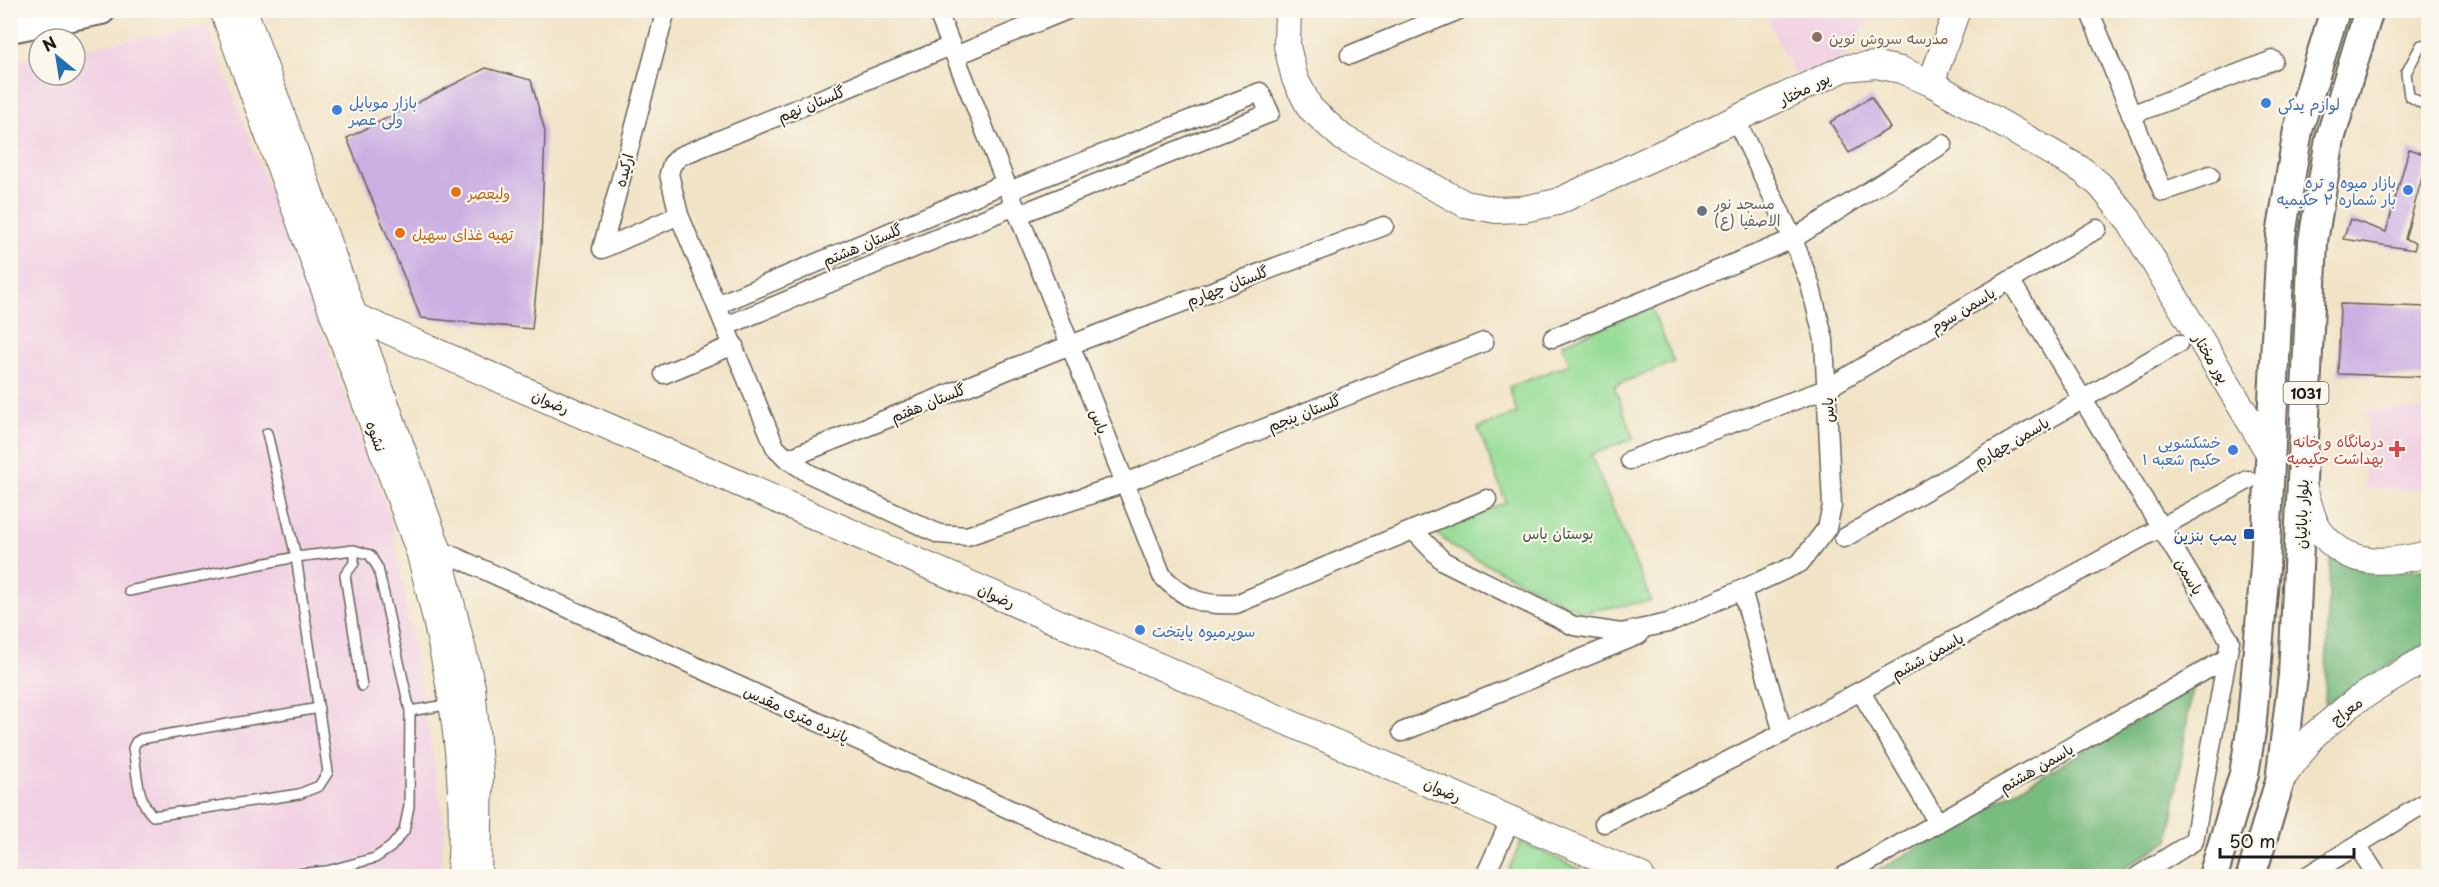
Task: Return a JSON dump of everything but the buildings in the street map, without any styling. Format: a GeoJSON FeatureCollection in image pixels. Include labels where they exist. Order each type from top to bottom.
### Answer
{"type":"FeatureCollection","features":[{"type":"Feature","properties":{"kind":"main road"},"geometry":{"type":"LineString","coordinates":[[10,28],[101,10]]}},
{"type":"Feature","properties":{"kind":"main road","name":"نشوه"},"geometry":{"type":"LineString","coordinates":[[224,10],[343,315],[429,550],[472,687],[480,775],[478,876]]}},
{"type":"Feature","properties":{"kind":"main road","name":"نشوه"},"geometry":{"type":"LineString","coordinates":[[244,10],[343,315]]}},
{"type":"Feature","properties":{"kind":"main road","name":"پور مختار"},"geometry":{"type":"LineString","coordinates":[[1288,10],[1287,46],[1295,79],[1310,108],[1343,138],[1465,204],[1496,210],[1524,209],[1557,202],[1845,68],[1876,64],[1901,70],[1931,83],[2061,156],[2100,185],[2127,219],[2269,453]]}},
{"type":"Feature","properties":{"kind":"main road"},"geometry":{"type":"LineString","coordinates":[[1931,83],[1957,10]]}},
{"type":"Feature","properties":{"kind":"main road","name":"1031"},"geometry":{"type":"LineString","coordinates":[[2213,876],[2244,774],[2251,731],[2265,567],[2281,236],[2298,130],[2335,10]]}},
{"type":"Feature","properties":{"kind":"main road","name":"بلوار بابائیان"},"geometry":{"type":"LineString","coordinates":[[2251,876],[2280,782],[2293,676],[2313,241],[2330,139],[2369,10]]}},
{"type":"Feature","properties":{"kind":"main road","name":"رضوان"},"geometry":{"type":"LineString","coordinates":[[343,315],[1641,876]]}},
{"type":"Feature","properties":{"kind":"main road"},"geometry":{"type":"LineString","coordinates":[[2302,483],[2318,528],[2340,552],[2368,560],[2402,560],[2428,554]]}},
{"type":"Feature","properties":{"kind":"main road","name":"نشوه"},"geometry":{"type":"LineString","coordinates":[[429,550],[439,625],[454,703],[462,787],[459,876]]}},
{"type":"Feature","properties":{"kind":"main road","name":"معراج"},"geometry":{"type":"LineString","coordinates":[[2280,782],[2314,735],[2355,701],[2428,657]]}},
{"type":"Feature","properties":{"kind":"street","name":"ارکیده"},"geometry":{"type":"LineString","coordinates":[[666,10],[602,249],[679,215]]}},
{"type":"Feature","properties":{"kind":"street","name":"یاس"},"geometry":{"type":"LineString","coordinates":[[937,10],[1162,576],[1177,591],[1195,601],[1215,605],[1236,604],[1486,499]]}},
{"type":"Feature","properties":{"kind":"street","name":"گلستان نهم"},"geometry":{"type":"LineString","coordinates":[[679,215],[669,174],[672,164],[680,156],[1066,10]]}},
{"type":"Feature","properties":{"kind":"street"},"geometry":{"type":"LineString","coordinates":[[1350,55],[1459,10]]}},
{"type":"Feature","properties":{"kind":"street"},"geometry":{"type":"LineString","coordinates":[[2089,10],[2163,192],[2210,175]]}},
{"type":"Feature","properties":{"kind":"street"},"geometry":{"type":"LineString","coordinates":[[2131,116],[2273,60]]}},
{"type":"Feature","properties":{"kind":"street"},"geometry":{"type":"LineString","coordinates":[[1260,92],[1270,113],[1012,199],[1260,92]]}},
{"type":"Feature","properties":{"kind":"street","name":"یاس"},"geometry":{"type":"LineString","coordinates":[[1402,732],[1668,623],[1800,563],[1827,528],[1832,506],[1824,340],[1810,284],[1793,239],[1736,120]]}},
{"type":"Feature","properties":{"kind":"street"},"geometry":{"type":"LineString","coordinates":[[1554,338],[1793,239],[1943,144]]}},
{"type":"Feature","properties":{"kind":"street","name":"گلستان هشتم"},"geometry":{"type":"LineString","coordinates":[[717,305],[1012,199]]}},
{"type":"Feature","properties":{"kind":"street","name":"گلستان هشتم"},"geometry":{"type":"LineString","coordinates":[[726,326],[1012,199]]}},
{"type":"Feature","properties":{"kind":"street"},"geometry":{"type":"LineString","coordinates":[[679,215],[776,447],[787,459]]}},
{"type":"Feature","properties":{"kind":"street","name":"گلستان چهارم"},"geometry":{"type":"LineString","coordinates":[[1070,345],[1384,226]]}},
{"type":"Feature","properties":{"kind":"street","name":"یاسمن سوم"},"geometry":{"type":"LineString","coordinates":[[1630,459],[1826,389],[2097,229]]}},
{"type":"Feature","properties":{"kind":"street","name":"یاسمن"},"geometry":{"type":"LineString","coordinates":[[2010,280],[2230,642],[2194,841],[2138,876]]}},
{"type":"Feature","properties":{"kind":"street","name":"گلستان پنجم"},"geometry":{"type":"LineString","coordinates":[[787,459],[810,474],[939,534],[967,536],[1125,483],[1484,342]]}},
{"type":"Feature","properties":{"kind":"street","name":"یاسمن چهارم"},"geometry":{"type":"LineString","coordinates":[[1844,538],[2178,344]]}},
{"type":"Feature","properties":{"kind":"street"},"geometry":{"type":"LineString","coordinates":[[664,374],[734,345]]}},
{"type":"Feature","properties":{"kind":"street","name":"گلستان هفتم"},"geometry":{"type":"LineString","coordinates":[[787,459],[1070,345]]}},
{"type":"Feature","properties":{"kind":"street","name":"یاسمن ششم"},"geometry":{"type":"LineString","coordinates":[[1604,823],[1861,692],[2248,480]]}},
{"type":"Feature","properties":{"kind":"street","name":"یاس"},"geometry":{"type":"LineString","coordinates":[[1413,530],[1443,561],[1574,626],[1621,633],[1668,623]]}},
{"type":"Feature","properties":{"kind":"street","name":"پانزده متری مقدس"},"geometry":{"type":"LineString","coordinates":[[429,550],[1156,876]]}},
{"type":"Feature","properties":{"kind":"street"},"geometry":{"type":"LineString","coordinates":[[1742,590],[1783,733]]}},
{"type":"Feature","properties":{"kind":"street","name":"یاسمن هشتم"},"geometry":{"type":"LineString","coordinates":[[1844,876],[2228,658]]}},
{"type":"Feature","properties":{"kind":"street"},"geometry":{"type":"LineString","coordinates":[[1861,692],[1938,823]]}},
{"type":"Feature","properties":{"kind":"street"},"geometry":{"type":"LineString","coordinates":[[2307,876],[2428,801]]}},
{"type":"Feature","properties":{"kind":"street"},"geometry":{"type":"LineString","coordinates":[[1485,876],[1511,819]]}},
{"type":"Feature","properties":{"kind":"street"},"geometry":{"type":"LineString","coordinates":[[2357,845],[2377,876]]}},
{"type":"Feature","properties":{"kind":"lane"},"geometry":{"type":"LineString","coordinates":[[2428,44],[2421,45],[2406,73],[2409,96],[2428,107]]}},
{"type":"Feature","properties":{"kind":"lane"},"geometry":{"type":"LineString","coordinates":[[267,433],[296,557],[319,708],[328,772],[319,786],[300,794],[153,816],[145,809],[133,748],[136,742],[319,708]]}},
{"type":"Feature","properties":{"kind":"lane"},"geometry":{"type":"LineString","coordinates":[[354,550],[354,563],[345,575],[362,686]]}},
{"type":"Feature","properties":{"kind":"lane"},"geometry":{"type":"LineString","coordinates":[[129,591],[296,557],[354,550],[370,555],[378,568],[410,711],[409,806],[404,831],[391,847],[375,858],[327,871],[277,876]]}},
{"type":"Feature","properties":{"kind":"lane"},"geometry":{"type":"LineString","coordinates":[[410,711],[454,703]]}},
{"type":"Feature","properties":{"kind":"shaded area","name":"مدرسه سروش نوین"},"geometry":{"type":"Polygon","coordinates":[[[1764,11],[1874,11],[1843,59],[1794,76],[1764,11]]]}},
{"type":"Feature","properties":{"kind":"shaded area"},"geometry":{"type":"Polygon","coordinates":[[[208,26],[391,518],[445,826],[439,876],[11,876],[11,62],[27,59],[27,87],[87,87],[87,48],[208,26]]]}},
{"type":"Feature","properties":{"kind":"shaded area","name":"درمانگاه و خانه بهداشت حکیمیه"},"geometry":{"type":"Polygon","coordinates":[[[2428,408],[2428,490],[2364,488],[2367,410],[2428,408]]]}},
{"type":"Feature","properties":{"kind":"green space","name":"بوستان یاس"},"geometry":{"type":"Polygon","coordinates":[[[1651,307],[1674,362],[1614,386],[1634,438],[1591,455],[1651,601],[1582,612],[1456,549],[1435,532],[1506,502],[1478,428],[1517,413],[1509,387],[1570,364],[1562,344],[1651,307]]]}},
{"type":"Feature","properties":{"kind":"green space"},"geometry":{"type":"Polygon","coordinates":[[[2330,559],[2370,571],[2428,569],[2428,642],[2325,704],[2330,559]]]}},
{"type":"Feature","properties":{"kind":"green space"},"geometry":{"type":"Polygon","coordinates":[[[2192,689],[2169,840],[2113,876],[1868,876],[2192,689]]]}},
{"type":"Feature","properties":{"kind":"green space"},"geometry":{"type":"Polygon","coordinates":[[[1521,842],[1595,876],[1506,876],[1521,842]]]}},
{"type":"Feature","properties":{"kind":"place","name":"مدرسه سروش نوین"},"geometry":{"type":"Point","coordinates":[1817,37]}},
{"type":"Feature","properties":{"kind":"place","name":"لوازم یدکی"},"geometry":{"type":"Point","coordinates":[2266,103]}},
{"type":"Feature","properties":{"kind":"place","name":"بازار موبایل ولی عصر"},"geometry":{"type":"Point","coordinates":[337,110]}},
{"type":"Feature","properties":{"kind":"place","name":"بازار میوه و تره بار شماره ۲ حکیمیه"},"geometry":{"type":"Point","coordinates":[2408,190]}},
{"type":"Feature","properties":{"kind":"place","name":"ولیعصر"},"geometry":{"type":"Point","coordinates":[456,192]}},
{"type":"Feature","properties":{"kind":"place","name":"مسجد نور الاصفیا (ع)"},"geometry":{"type":"Point","coordinates":[1702,211]}},
{"type":"Feature","properties":{"kind":"place","name":"تهیه غذای سهیل"},"geometry":{"type":"Point","coordinates":[400,233]}},
{"type":"Feature","properties":{"kind":"place","name":"درمانگاه و خانه بهداشت حکیمیه"},"geometry":{"type":"Point","coordinates":[2397,449]}},
{"type":"Feature","properties":{"kind":"place","name":"خشکشویی حکیم شعبه ۱"},"geometry":{"type":"Point","coordinates":[2233,450]}},
{"type":"Feature","properties":{"kind":"place","name":"پمپ بنزین"},"geometry":{"type":"Point","coordinates":[2249,534]}},
{"type":"Feature","properties":{"kind":"place","name":"سوپرمیوه پایتخت"},"geometry":{"type":"Point","coordinates":[1140,630]}}]}
